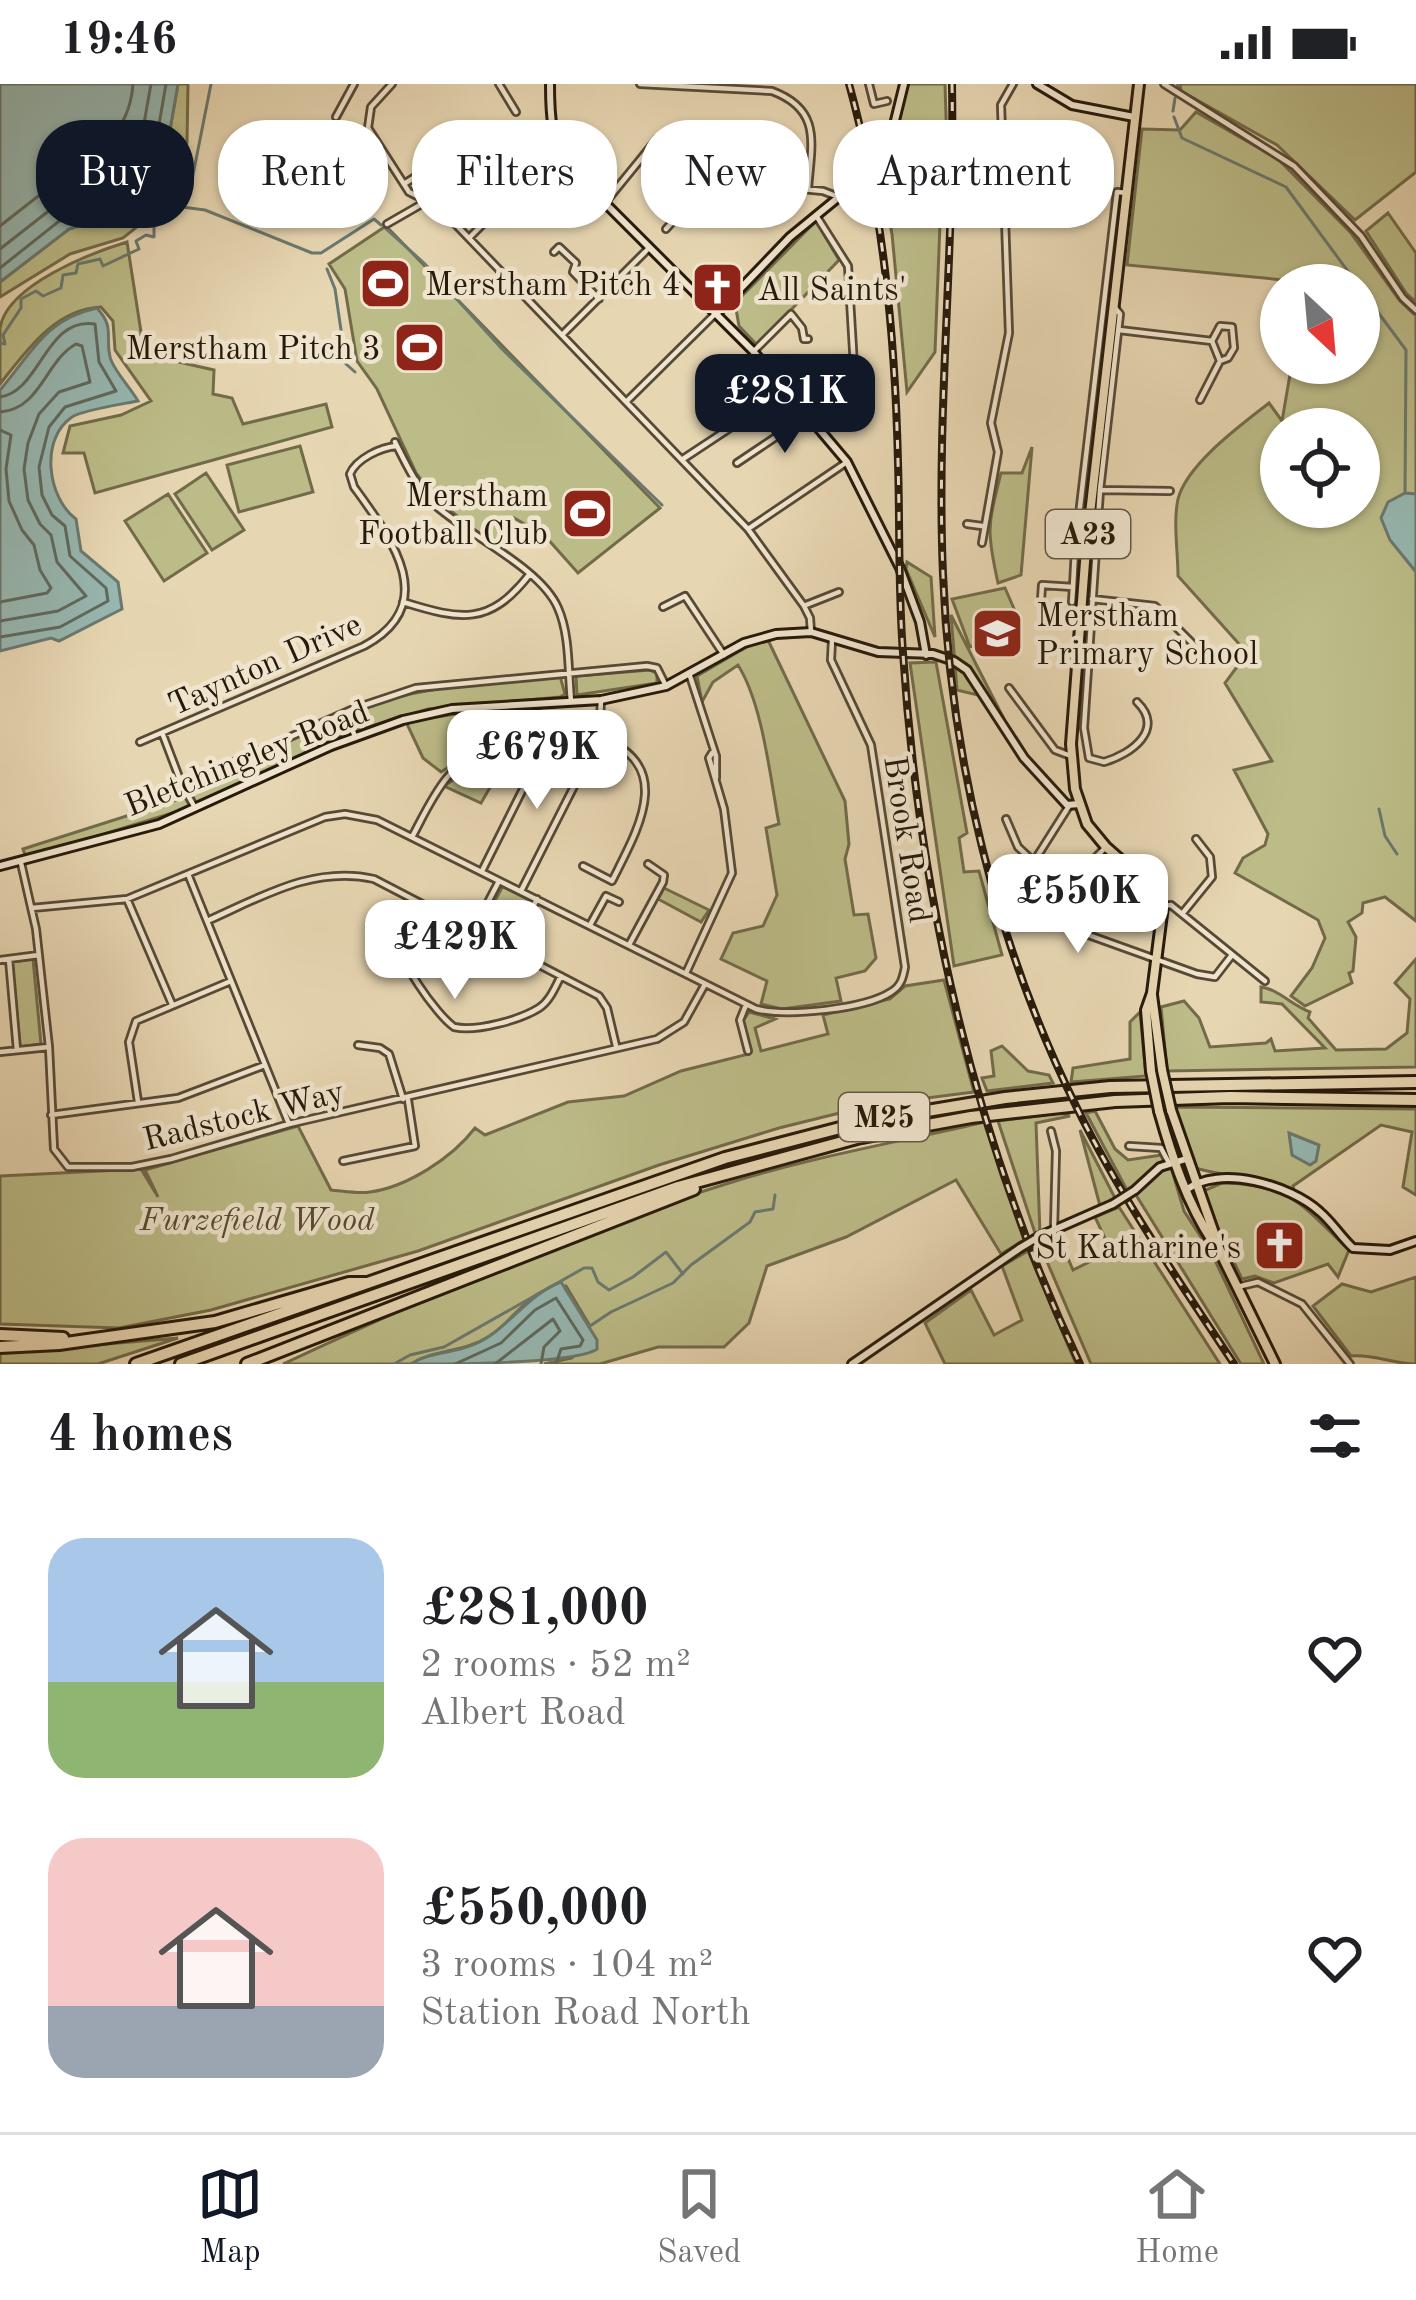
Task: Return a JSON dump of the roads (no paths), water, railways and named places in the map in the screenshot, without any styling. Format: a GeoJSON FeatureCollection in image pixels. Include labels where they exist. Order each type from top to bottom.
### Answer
{"type":"FeatureCollection","features":[{"type":"Feature","properties":{"kind":"highway","name":"M25"},"geometry":{"type":"LineString","coordinates":[[136,1364],[725,1158],[896,1115],[1095,1088],[1416,1082]]}},
{"type":"Feature","properties":{"kind":"highway","name":"M25"},"geometry":{"type":"LineString","coordinates":[[181,1364],[735,1169],[915,1126],[1072,1105],[1216,1097],[1416,1100]]}},
{"type":"Feature","properties":{"kind":"highway"},"geometry":{"type":"LineString","coordinates":[[247,1364],[735,1169]]}},
{"type":"Feature","properties":{"kind":"highway"},"geometry":{"type":"LineString","coordinates":[[0,1347],[215,1322],[349,1283],[376,1283]]}},
{"type":"Feature","properties":{"kind":"highway"},"geometry":{"type":"LineString","coordinates":[[0,1335],[79,1341]]}},
{"type":"Feature","properties":{"kind":"highway"},"geometry":{"type":"LineString","coordinates":[[266,1364],[286,1348]]}},
{"type":"Feature","properties":{"kind":"main road","name":"A23"},"geometry":{"type":"LineString","coordinates":[[1139,84],[1081,549],[1090,563],[1071,757],[1074,805],[1106,847],[1156,891],[1163,906]]}},
{"type":"Feature","properties":{"kind":"main road"},"geometry":{"type":"LineString","coordinates":[[1163,906],[1146,1026],[1151,1071],[1172,1162],[1222,1256]]}},
{"type":"Feature","properties":{"kind":"main road"},"geometry":{"type":"LineString","coordinates":[[1152,993],[1162,1070],[1188,1164],[1222,1256],[1275,1364]]}},
{"type":"Feature","properties":{"kind":"street"},"geometry":{"type":"LineString","coordinates":[[336,117],[354,84]]}},
{"type":"Feature","properties":{"kind":"street"},"geometry":{"type":"LineString","coordinates":[[392,84],[371,107],[367,125],[412,194]]}},
{"type":"Feature","properties":{"kind":"street"},"geometry":{"type":"LineString","coordinates":[[499,84],[516,112]]}},
{"type":"Feature","properties":{"kind":"street"},"geometry":{"type":"LineString","coordinates":[[550,84],[550,120]]}},
{"type":"Feature","properties":{"kind":"street"},"geometry":{"type":"LineString","coordinates":[[640,84],[772,91],[786,96],[807,120]]}},
{"type":"Feature","properties":{"kind":"street"},"geometry":{"type":"LineString","coordinates":[[786,84],[786,96]]}},
{"type":"Feature","properties":{"kind":"street"},"geometry":{"type":"LineString","coordinates":[[869,84],[874,104],[887,101]]}},
{"type":"Feature","properties":{"kind":"street"},"geometry":{"type":"LineString","coordinates":[[895,120],[904,84]]}},
{"type":"Feature","properties":{"kind":"street"},"geometry":{"type":"LineString","coordinates":[[982,543],[998,452],[991,423],[1009,333],[1001,104],[1013,84]]}},
{"type":"Feature","properties":{"kind":"street"},"geometry":{"type":"LineString","coordinates":[[1037,84],[1072,105],[1134,117]]}},
{"type":"Feature","properties":{"kind":"street"},"geometry":{"type":"LineString","coordinates":[[1164,84],[1294,166],[1361,236],[1416,310]]}},
{"type":"Feature","properties":{"kind":"street"},"geometry":{"type":"LineString","coordinates":[[809,125],[809,169]]}},
{"type":"Feature","properties":{"kind":"street"},"geometry":{"type":"LineString","coordinates":[[617,188],[641,159]]}},
{"type":"Feature","properties":{"kind":"street"},"geometry":{"type":"LineString","coordinates":[[404,184],[412,179]]}},
{"type":"Feature","properties":{"kind":"street"},"geometry":{"type":"LineString","coordinates":[[1072,602],[1117,192],[1128,193]]}},
{"type":"Feature","properties":{"kind":"street"},"geometry":{"type":"LineString","coordinates":[[626,402],[833,199]]}},
{"type":"Feature","properties":{"kind":"street"},"geometry":{"type":"LineString","coordinates":[[815,214],[848,266],[856,400],[860,404]]}},
{"type":"Feature","properties":{"kind":"street"},"geometry":{"type":"LineString","coordinates":[[617,219],[717,313],[810,414],[847,462],[900,568],[920,622],[926,655]]}},
{"type":"Feature","properties":{"kind":"street"},"geometry":{"type":"LineString","coordinates":[[459,228],[748,529],[804,605],[811,632],[895,655],[941,656],[967,670],[1024,758],[1074,805],[1014,893],[1021,912],[1155,962],[1215,976],[1232,955]]}},
{"type":"Feature","properties":{"kind":"street"},"geometry":{"type":"LineString","coordinates":[[469,238],[479,228]]}},
{"type":"Feature","properties":{"kind":"street"},"geometry":{"type":"LineString","coordinates":[[554,252],[560,248],[576,263],[573,272],[598,298]]}},
{"type":"Feature","properties":{"kind":"street"},"geometry":{"type":"LineString","coordinates":[[562,335],[647,250]]}},
{"type":"Feature","properties":{"kind":"street"},"geometry":{"type":"LineString","coordinates":[[1113,304],[1120,314],[1090,563],[1084,728],[1089,758],[1104,762],[1139,745],[1149,725],[1147,711],[1137,702]]}},
{"type":"Feature","properties":{"kind":"street"},"geometry":{"type":"LineString","coordinates":[[753,351],[790,314],[802,328],[804,340],[808,339]]}},
{"type":"Feature","properties":{"kind":"street"},"geometry":{"type":"LineString","coordinates":[[1200,400],[1220,361],[1213,341],[1220,326],[1232,327],[1234,348],[1220,361]]}},
{"type":"Feature","properties":{"kind":"street"},"geometry":{"type":"LineString","coordinates":[[1118,329],[1213,341]]}},
{"type":"Feature","properties":{"kind":"street"},"geometry":{"type":"LineString","coordinates":[[683,460],[788,389]]}},
{"type":"Feature","properties":{"kind":"street"},"geometry":{"type":"LineString","coordinates":[[737,463],[810,414]]}},
{"type":"Feature","properties":{"kind":"street","name":"Taynton Drive"},"geometry":{"type":"LineString","coordinates":[[140,742],[382,636],[395,624],[406,580],[400,558],[350,474],[354,464],[396,444],[434,504],[529,575]]}},
{"type":"Feature","properties":{"kind":"street"},"geometry":{"type":"LineString","coordinates":[[748,529],[847,462]]}},
{"type":"Feature","properties":{"kind":"street"},"geometry":{"type":"LineString","coordinates":[[1100,490],[1170,491]]}},
{"type":"Feature","properties":{"kind":"street"},"geometry":{"type":"LineString","coordinates":[[968,524],[982,526]]}},
{"type":"Feature","properties":{"kind":"street"},"geometry":{"type":"LineString","coordinates":[[403,602],[458,616],[478,615],[509,600],[529,575],[558,607],[571,701]]}},
{"type":"Feature","properties":{"kind":"street"},"geometry":{"type":"LineString","coordinates":[[1041,600],[1042,585],[1073,587]]}},
{"type":"Feature","properties":{"kind":"street"},"geometry":{"type":"LineString","coordinates":[[804,605],[838,592]]}},
{"type":"Feature","properties":{"kind":"street"},"geometry":{"type":"LineString","coordinates":[[663,607],[685,596],[724,655]]}},
{"type":"Feature","properties":{"kind":"street"},"geometry":{"type":"LineString","coordinates":[[1092,599],[1155,606],[1201,652]]}},
{"type":"Feature","properties":{"kind":"street","name":"Bletchingley Road"},"geometry":{"type":"LineString","coordinates":[[0,866],[159,824],[355,736],[403,720],[452,710],[602,700],[667,686],[765,636],[811,632]]}},
{"type":"Feature","properties":{"kind":"street","name":"Brook Road"},"geometry":{"type":"LineString","coordinates":[[746,1004],[784,1014],[809,1012],[885,995],[902,981],[905,967],[871,746],[831,659],[832,640]]}},
{"type":"Feature","properties":{"kind":"street"},"geometry":{"type":"LineString","coordinates":[[182,784],[345,712],[417,688],[646,666],[656,668],[667,686]]}},
{"type":"Feature","properties":{"kind":"street"},"geometry":{"type":"LineString","coordinates":[[686,973],[732,873],[716,778],[719,772],[690,676]]}},
{"type":"Feature","properties":{"kind":"street"},"geometry":{"type":"LineString","coordinates":[[1010,688],[1054,750],[1071,757]]}},
{"type":"Feature","properties":{"kind":"street"},"geometry":{"type":"LineString","coordinates":[[520,891],[599,737],[602,700]]}},
{"type":"Feature","properties":{"kind":"street"},"geometry":{"type":"LineString","coordinates":[[345,712],[355,736]]}},
{"type":"Feature","properties":{"kind":"street"},"geometry":{"type":"LineString","coordinates":[[163,735],[196,810]]}},
{"type":"Feature","properties":{"kind":"street"},"geometry":{"type":"LineString","coordinates":[[584,866],[612,881],[645,812],[636,757],[624,746],[599,737]]}},
{"type":"Feature","properties":{"kind":"street"},"geometry":{"type":"LineString","coordinates":[[412,837],[444,777],[477,756],[494,755],[526,773],[527,781],[482,872]]}},
{"type":"Feature","properties":{"kind":"street"},"geometry":{"type":"LineString","coordinates":[[32,908],[127,899],[334,815],[366,816],[746,1004],[740,1020],[748,1051]]}},
{"type":"Feature","properties":{"kind":"street"},"geometry":{"type":"LineString","coordinates":[[1006,819],[1022,854],[1033,861]]}},
{"type":"Feature","properties":{"kind":"street"},"geometry":{"type":"LineString","coordinates":[[1182,914],[1212,877],[1210,857],[1196,839]]}},
{"type":"Feature","properties":{"kind":"street"},"geometry":{"type":"LineString","coordinates":[[1034,919],[1106,847]]}},
{"type":"Feature","properties":{"kind":"street","name":"Radstock Way"},"geometry":{"type":"LineString","coordinates":[[21,863],[32,908],[49,1047],[54,1149],[68,1167],[132,1167],[289,1124],[657,1039],[688,1017],[705,984]]}},
{"type":"Feature","properties":{"kind":"street"},"geometry":{"type":"LineString","coordinates":[[629,946],[663,882],[664,875],[648,864]]}},
{"type":"Feature","properties":{"kind":"street"},"geometry":{"type":"LineString","coordinates":[[188,874],[289,1124]]}},
{"type":"Feature","properties":{"kind":"street"},"geometry":{"type":"LineString","coordinates":[[207,921],[312,877],[331,874],[374,880],[604,1002],[616,1046]]}},
{"type":"Feature","properties":{"kind":"street"},"geometry":{"type":"LineString","coordinates":[[472,933],[499,881]]}},
{"type":"Feature","properties":{"kind":"street"},"geometry":{"type":"LineString","coordinates":[[589,928],[606,896],[619,902]]}},
{"type":"Feature","properties":{"kind":"street"},"geometry":{"type":"LineString","coordinates":[[127,899],[173,1005]]}},
{"type":"Feature","properties":{"kind":"street"},"geometry":{"type":"LineString","coordinates":[[510,951],[536,899]]}},
{"type":"Feature","properties":{"kind":"street"},"geometry":{"type":"LineString","coordinates":[[414,900],[399,931],[400,950],[437,1012],[454,1027],[473,1028],[537,1010],[561,976]]}},
{"type":"Feature","properties":{"kind":"street"},"geometry":{"type":"LineString","coordinates":[[1163,906],[1171,905],[1265,981]]}},
{"type":"Feature","properties":{"kind":"street"},"geometry":{"type":"LineString","coordinates":[[0,960],[38,955]]}},
{"type":"Feature","properties":{"kind":"street"},"geometry":{"type":"LineString","coordinates":[[9,959],[17,1050]]}},
{"type":"Feature","properties":{"kind":"street"},"geometry":{"type":"LineString","coordinates":[[138,1104],[129,1042],[136,1021],[231,981]]}},
{"type":"Feature","properties":{"kind":"street"},"geometry":{"type":"LineString","coordinates":[[343,1161],[415,1146],[389,1054],[358,1045]]}},
{"type":"Feature","properties":{"kind":"street"},"geometry":{"type":"LineString","coordinates":[[0,1052],[49,1047]]}},
{"type":"Feature","properties":{"kind":"street"},"geometry":{"type":"LineString","coordinates":[[51,1115],[178,1098],[265,1065]]}},
{"type":"Feature","properties":{"kind":"street"},"geometry":{"type":"LineString","coordinates":[[1051,1131],[1056,1151],[1054,1228]]}},
{"type":"Feature","properties":{"kind":"street"},"geometry":{"type":"LineString","coordinates":[[1129,1146],[1161,1148],[1172,1162]]}},
{"type":"Feature","properties":{"kind":"street"},"geometry":{"type":"LineString","coordinates":[[852,1364],[1020,1248],[1113,1204],[1172,1162],[1188,1164],[1206,1178],[1258,1183],[1293,1194],[1320,1211],[1353,1248],[1390,1250],[1416,1241]]}},
{"type":"Feature","properties":{"kind":"street"},"geometry":{"type":"LineString","coordinates":[[1196,1186],[1206,1178]]}},
{"type":"Feature","properties":{"kind":"street"},"geometry":{"type":"LineString","coordinates":[[1186,1190],[1219,1180]]}},
{"type":"Feature","properties":{"kind":"street"},"geometry":{"type":"LineString","coordinates":[[1237,1287],[1258,1282],[1302,1304],[1350,1364]]}},
{"type":"Feature","properties":{"kind":"water"},"geometry":{"type":"Polygon","coordinates":[[[0,84],[178,84],[172,120],[36,120],[36,228],[72,228],[0,282],[0,84]]]}},
{"type":"Feature","properties":{"kind":"water"},"geometry":{"type":"Polygon","coordinates":[[[97,308],[108,326],[112,362],[138,401],[72,417],[55,439],[51,469],[59,498],[76,519],[81,551],[118,582],[122,609],[59,641],[51,638],[0,651],[0,390],[52,329],[97,308]]]}},
{"type":"Feature","properties":{"kind":"water"},"geometry":{"type":"Polygon","coordinates":[[[1405,493],[1416,494],[1416,572],[1390,540],[1381,518],[1388,502],[1405,493]]]}},
{"type":"Feature","properties":{"kind":"water"},"geometry":{"type":"Polygon","coordinates":[[[1289,1133],[1319,1145],[1316,1161],[1310,1165],[1292,1155],[1289,1133]]]}},
{"type":"Feature","properties":{"kind":"water"},"geometry":{"type":"Polygon","coordinates":[[[561,1282],[597,1340],[597,1349],[539,1360],[411,1364],[487,1338],[561,1282]]]}},
{"type":"Feature","properties":{"kind":"waterway"},"geometry":{"type":"LineString","coordinates":[[0,343],[5,344],[3,335],[21,308],[21,299],[36,291],[43,296],[61,288],[63,275],[76,273],[78,264],[100,259],[103,266],[139,249],[136,241],[146,235],[154,237],[154,225],[173,208],[181,207],[189,195],[211,84]]}},
{"type":"Feature","properties":{"kind":"waterway"},"geometry":{"type":"LineString","coordinates":[[1177,88],[1178,84]]}},
{"type":"Feature","properties":{"kind":"waterway"},"geometry":{"type":"LineString","coordinates":[[1173,111],[1175,98]]}},
{"type":"Feature","properties":{"kind":"waterway"},"geometry":{"type":"LineString","coordinates":[[1174,117],[1182,138],[1286,187],[1343,264]]}},
{"type":"Feature","properties":{"kind":"waterway"},"geometry":{"type":"LineString","coordinates":[[194,209],[218,215]]}},
{"type":"Feature","properties":{"kind":"waterway"},"geometry":{"type":"LineString","coordinates":[[250,228],[312,253],[321,253],[360,228]]}},
{"type":"Feature","properties":{"kind":"waterway"},"geometry":{"type":"LineString","coordinates":[[385,228],[662,505]]}},
{"type":"Feature","properties":{"kind":"waterway"},"geometry":{"type":"LineString","coordinates":[[327,269],[335,289],[346,364],[355,372]]}},
{"type":"Feature","properties":{"kind":"waterway"},"geometry":{"type":"LineString","coordinates":[[1380,315],[1406,350],[1405,493]]}},
{"type":"Feature","properties":{"kind":"waterway"},"geometry":{"type":"LineString","coordinates":[[1379,809],[1385,836],[1397,854]]}},
{"type":"Feature","properties":{"kind":"waterway"},"geometry":{"type":"LineString","coordinates":[[590,1326],[673,1283],[750,1222],[755,1212],[773,1209],[775,1195]]}},
{"type":"Feature","properties":{"kind":"waterway"},"geometry":{"type":"LineString","coordinates":[[394,1364],[444,1347],[584,1268],[592,1268],[598,1282],[609,1290],[666,1252],[683,1274]]}},
{"type":"Feature","properties":{"kind":"railway"},"geometry":{"type":"LineString","coordinates":[[849,84],[871,177],[890,319],[903,653],[911,745],[938,927],[958,1017],[1010,1194],[1080,1364]]}},
{"type":"Feature","properties":{"kind":"railway"},"geometry":{"type":"LineString","coordinates":[[952,84],[943,574],[947,643],[967,780],[1001,915],[1048,1046],[1112,1174],[1234,1364]]}},
{"type":"Feature","properties":{"kind":"place","name":"Merstham Pitch 4"},"geometry":{"type":"Point","coordinates":[386,283]}},
{"type":"Feature","properties":{"kind":"place","name":"All Saints'"},"geometry":{"type":"Point","coordinates":[718,288]}},
{"type":"Feature","properties":{"kind":"place","name":"Merstham Pitch 3"},"geometry":{"type":"Point","coordinates":[420,347]}},
{"type":"Feature","properties":{"kind":"place","name":"Merstham Football Club"},"geometry":{"type":"Point","coordinates":[587,513]}},
{"type":"Feature","properties":{"kind":"place","name":"Merstham Primary School"},"geometry":{"type":"Point","coordinates":[997,633]}},
{"type":"Feature","properties":{"kind":"place","name":"St Katharine's"},"geometry":{"type":"Point","coordinates":[1280,1246]}},
{"type":"Feature","properties":{"kind":"park label","name":"Furzefield Wood"},"geometry":{"type":"Point","coordinates":[257,1218]}}]}
